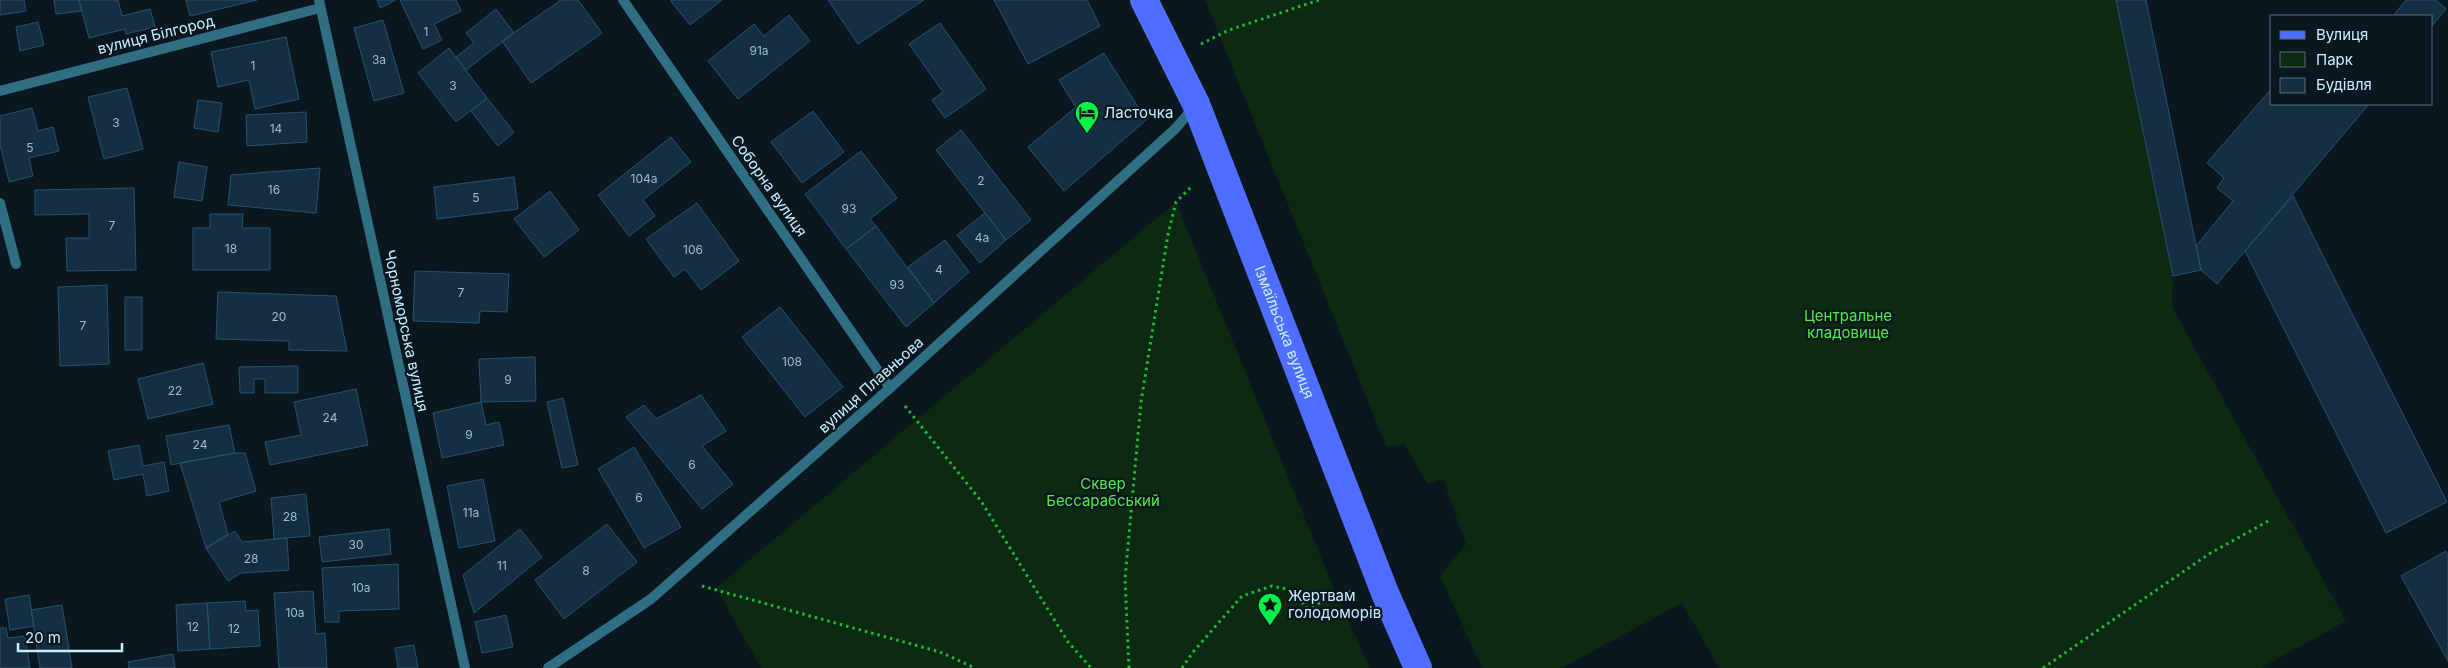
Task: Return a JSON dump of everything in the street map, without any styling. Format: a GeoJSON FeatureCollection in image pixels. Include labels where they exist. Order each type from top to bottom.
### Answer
{"type":"FeatureCollection","features":[{"type":"Feature","properties":{"kind":"main road","name":"Ізмаїльська вулиця"},"geometry":{"type":"LineString","coordinates":[[1144,0],[1196,104],[1380,580],[1418,668]]}},
{"type":"Feature","properties":{"kind":"street","name":"Соборна вулиця"},"geometry":{"type":"LineString","coordinates":[[623,0],[890,388]]}},
{"type":"Feature","properties":{"kind":"street","name":"вулиця Білгород"},"geometry":{"type":"LineString","coordinates":[[0,91],[320,4]]}},
{"type":"Feature","properties":{"kind":"street","name":"Чорноморська вулиця"},"geometry":{"type":"LineString","coordinates":[[320,4],[465,668]]}},
{"type":"Feature","properties":{"kind":"street","name":"вулиця Плавньова"},"geometry":{"type":"LineString","coordinates":[[548,668],[651,600],[890,388],[1175,129],[1196,104]]}},
{"type":"Feature","properties":{"kind":"street"},"geometry":{"type":"LineString","coordinates":[[0,203],[16,264]]}},
{"type":"Feature","properties":{"kind":"path"},"geometry":{"type":"LineString","coordinates":[[1173,57],[1229,30],[1319,0]]}},
{"type":"Feature","properties":{"kind":"path"},"geometry":{"type":"LineString","coordinates":[[1129,668],[1125,579],[1140,402],[1168,234],[1176,202],[1195,183],[1221,170]]}},
{"type":"Feature","properties":{"kind":"path"},"geometry":{"type":"LineString","coordinates":[[890,388],[981,501],[1068,642],[1091,668]]}},
{"type":"Feature","properties":{"kind":"path"},"geometry":{"type":"LineString","coordinates":[[2043,668],[2209,554],[2270,520]]}},
{"type":"Feature","properties":{"kind":"path"},"geometry":{"type":"LineString","coordinates":[[675,578],[940,652],[975,668]]}},
{"type":"Feature","properties":{"kind":"path"},"geometry":{"type":"LineString","coordinates":[[1182,668],[1192,652],[1242,596],[1272,586],[1296,591],[1306,608],[1380,580]]}},
{"type":"Feature","properties":{"kind":"green space","name":"Центральне кладовище"},"geometry":{"type":"Polygon","coordinates":[[[1205,0],[2116,0],[2173,276],[2172,307],[2346,621],[2261,668],[1719,668],[1682,603],[1562,668],[1482,668],[1440,576],[1466,544],[1443,479],[1427,484],[1405,444],[1386,446],[1205,0]]]}},
{"type":"Feature","properties":{"kind":"green space","name":"Сквер Бессарабський"},"geometry":{"type":"Polygon","coordinates":[[[1176,202],[1329,577],[1370,668],[761,668],[716,588],[1176,202]]]}},
{"type":"Feature","properties":{"kind":"building"},"geometry":{"type":"Polygon","coordinates":[[[0,0],[24,0],[26,11],[0,15],[0,0]]]}},
{"type":"Feature","properties":{"kind":"building"},"geometry":{"type":"Polygon","coordinates":[[[54,0],[79,0],[82,11],[56,14],[54,0]]]}},
{"type":"Feature","properties":{"kind":"building"},"geometry":{"type":"Polygon","coordinates":[[[79,0],[118,0],[122,16],[150,9],[155,27],[126,34],[125,29],[89,38],[79,0]]]}},
{"type":"Feature","properties":{"kind":"building"},"geometry":{"type":"Polygon","coordinates":[[[186,0],[257,0],[190,16],[186,0]]]}},
{"type":"Feature","properties":{"kind":"building"},"geometry":{"type":"Polygon","coordinates":[[[377,0],[396,0],[380,8],[377,0]]]}},
{"type":"Feature","properties":{"kind":"building"},"geometry":{"type":"Polygon","coordinates":[[[400,0],[456,0],[461,11],[434,24],[442,40],[423,49],[400,0]]]}},
{"type":"Feature","properties":{"kind":"building"},"geometry":{"type":"Polygon","coordinates":[[[561,0],[578,0],[602,33],[531,83],[502,41],[561,0]]]}},
{"type":"Feature","properties":{"kind":"building"},"geometry":{"type":"Polygon","coordinates":[[[670,0],[722,0],[690,25],[670,0]]]}},
{"type":"Feature","properties":{"kind":"building"},"geometry":{"type":"Polygon","coordinates":[[[828,0],[924,0],[858,44],[828,0]]]}},
{"type":"Feature","properties":{"kind":"building"},"geometry":{"type":"Polygon","coordinates":[[[994,0],[1087,0],[1100,26],[1028,64],[994,0]]]}},
{"type":"Feature","properties":{"kind":"building"},"geometry":{"type":"Polygon","coordinates":[[[2116,0],[2146,0],[2201,270],[2173,276],[2116,0]]]}},
{"type":"Feature","properties":{"kind":"building"},"geometry":{"type":"Polygon","coordinates":[[[2406,0],[2436,0],[2446,9],[2433,25],[2433,15],[2394,15],[2406,0]]]}},
{"type":"Feature","properties":{"kind":"building"},"geometry":{"type":"Polygon","coordinates":[[[496,9],[514,33],[466,70],[456,57],[474,43],[466,33],[496,9]]]}},
{"type":"Feature","properties":{"kind":"building"},"geometry":{"type":"Polygon","coordinates":[[[789,15],[810,41],[738,99],[708,61],[754,24],[764,36],[789,15]]]}},
{"type":"Feature","properties":{"kind":"building"},"geometry":{"type":"Polygon","coordinates":[[[383,20],[404,93],[374,101],[354,28],[383,20]]]}},
{"type":"Feature","properties":{"kind":"building"},"geometry":{"type":"Polygon","coordinates":[[[38,22],[44,45],[20,51],[16,27],[38,22]]]}},
{"type":"Feature","properties":{"kind":"building"},"geometry":{"type":"Polygon","coordinates":[[[940,23],[986,89],[945,118],[932,100],[943,92],[909,44],[940,23]]]}},
{"type":"Feature","properties":{"kind":"building"},"geometry":{"type":"Polygon","coordinates":[[[286,37],[299,99],[255,109],[249,80],[218,87],[211,52],[286,37]]]}},
{"type":"Feature","properties":{"kind":"building"},"geometry":{"type":"Polygon","coordinates":[[[449,48],[487,98],[456,122],[418,73],[449,48]]]}},
{"type":"Feature","properties":{"kind":"building","name":"Ласточка"},"geometry":{"type":"Polygon","coordinates":[[[1104,53],[1146,120],[1064,191],[1028,147],[1076,107],[1059,80],[1104,53]]]}},
{"type":"Feature","properties":{"kind":"building"},"geometry":{"type":"Polygon","coordinates":[[[127,88],[143,149],[104,159],[88,97],[127,88]]]}},
{"type":"Feature","properties":{"kind":"building"},"geometry":{"type":"Polygon","coordinates":[[[2270,90],[2270,105],[2368,105],[2217,284],[2201,270],[2196,246],[2233,201],[2217,188],[2224,178],[2207,163],[2270,90]]]}},
{"type":"Feature","properties":{"kind":"building"},"geometry":{"type":"Polygon","coordinates":[[[487,98],[514,132],[498,146],[471,111],[487,98]]]}},
{"type":"Feature","properties":{"kind":"building"},"geometry":{"type":"Polygon","coordinates":[[[198,100],[222,103],[218,132],[194,128],[198,100]]]}},
{"type":"Feature","properties":{"kind":"building"},"geometry":{"type":"Polygon","coordinates":[[[32,108],[38,131],[53,127],[59,151],[29,158],[33,176],[9,182],[0,145],[0,116],[32,108]]]}},
{"type":"Feature","properties":{"kind":"building"},"geometry":{"type":"Polygon","coordinates":[[[813,111],[844,152],[802,183],[771,142],[813,111]]]}},
{"type":"Feature","properties":{"kind":"building"},"geometry":{"type":"Polygon","coordinates":[[[306,112],[307,142],[247,146],[246,115],[306,112]]]}},
{"type":"Feature","properties":{"kind":"building"},"geometry":{"type":"Polygon","coordinates":[[[961,130],[1031,220],[1006,240],[936,150],[961,130]]]}},
{"type":"Feature","properties":{"kind":"building"},"geometry":{"type":"Polygon","coordinates":[[[671,137],[691,162],[643,200],[655,216],[629,236],[598,195],[671,137]]]}},
{"type":"Feature","properties":{"kind":"building"},"geometry":{"type":"Polygon","coordinates":[[[861,151],[897,198],[870,219],[876,226],[846,249],[805,194],[861,151]]]}},
{"type":"Feature","properties":{"kind":"building"},"geometry":{"type":"Polygon","coordinates":[[[179,162],[207,167],[202,201],[174,197],[179,162]]]}},
{"type":"Feature","properties":{"kind":"building"},"geometry":{"type":"Polygon","coordinates":[[[320,168],[316,213],[228,205],[231,175],[320,168]]]}},
{"type":"Feature","properties":{"kind":"building"},"geometry":{"type":"Polygon","coordinates":[[[514,177],[518,209],[437,219],[434,187],[514,177]]]}},
{"type":"Feature","properties":{"kind":"building"},"geometry":{"type":"Polygon","coordinates":[[[134,188],[136,270],[67,271],[66,238],[89,238],[89,214],[35,215],[35,190],[134,188]]]}},
{"type":"Feature","properties":{"kind":"building"},"geometry":{"type":"Polygon","coordinates":[[[550,191],[579,230],[544,257],[514,219],[550,191]]]}},
{"type":"Feature","properties":{"kind":"building"},"geometry":{"type":"Polygon","coordinates":[[[2293,196],[2447,502],[2386,533],[2245,251],[2293,196]]]}},
{"type":"Feature","properties":{"kind":"building"},"geometry":{"type":"Polygon","coordinates":[[[697,203],[739,261],[701,290],[685,269],[674,277],[646,239],[697,203]]]}},
{"type":"Feature","properties":{"kind":"building"},"geometry":{"type":"Polygon","coordinates":[[[985,213],[1006,240],[980,263],[957,235],[985,213]]]}},
{"type":"Feature","properties":{"kind":"building"},"geometry":{"type":"Polygon","coordinates":[[[210,214],[243,214],[242,228],[270,228],[270,270],[193,270],[193,228],[210,228],[210,214]]]}},
{"type":"Feature","properties":{"kind":"building"},"geometry":{"type":"Polygon","coordinates":[[[876,226],[934,303],[906,327],[846,249],[876,226]]]}},
{"type":"Feature","properties":{"kind":"building"},"geometry":{"type":"Polygon","coordinates":[[[945,240],[969,272],[934,303],[908,267],[945,240]]]}},
{"type":"Feature","properties":{"kind":"building"},"geometry":{"type":"Polygon","coordinates":[[[415,271],[509,274],[507,312],[480,311],[479,323],[413,321],[415,271]]]}},
{"type":"Feature","properties":{"kind":"building"},"geometry":{"type":"Polygon","coordinates":[[[107,285],[109,364],[60,366],[58,287],[107,285]]]}},
{"type":"Feature","properties":{"kind":"building"},"geometry":{"type":"Polygon","coordinates":[[[218,292],[336,296],[347,351],[289,350],[289,341],[216,339],[218,292]]]}},
{"type":"Feature","properties":{"kind":"building"},"geometry":{"type":"Polygon","coordinates":[[[125,297],[142,297],[142,350],[125,350],[125,297]]]}},
{"type":"Feature","properties":{"kind":"building"},"geometry":{"type":"Polygon","coordinates":[[[780,307],[843,387],[805,417],[742,337],[780,307]]]}},
{"type":"Feature","properties":{"kind":"building"},"geometry":{"type":"Polygon","coordinates":[[[535,357],[536,401],[481,402],[479,359],[535,357]]]}},
{"type":"Feature","properties":{"kind":"building"},"geometry":{"type":"Polygon","coordinates":[[[203,363],[213,404],[148,419],[138,379],[203,363]]]}},
{"type":"Feature","properties":{"kind":"building"},"geometry":{"type":"Polygon","coordinates":[[[298,366],[298,393],[265,393],[265,379],[254,379],[254,393],[240,393],[239,367],[298,366]]]}},
{"type":"Feature","properties":{"kind":"building"},"geometry":{"type":"Polygon","coordinates":[[[356,389],[368,445],[270,465],[265,442],[301,435],[294,402],[356,389]]]}},
{"type":"Feature","properties":{"kind":"building"},"geometry":{"type":"Polygon","coordinates":[[[701,395],[726,431],[702,446],[733,484],[702,509],[626,417],[644,405],[656,419],[701,395]]]}},
{"type":"Feature","properties":{"kind":"building"},"geometry":{"type":"Polygon","coordinates":[[[563,398],[578,465],[562,468],[547,402],[563,398]]]}},
{"type":"Feature","properties":{"kind":"building"},"geometry":{"type":"Polygon","coordinates":[[[481,402],[486,425],[499,422],[504,445],[442,458],[433,413],[481,402]]]}},
{"type":"Feature","properties":{"kind":"building"},"geometry":{"type":"Polygon","coordinates":[[[229,425],[235,453],[171,465],[166,436],[229,425]]]}},
{"type":"Feature","properties":{"kind":"building"},"geometry":{"type":"Polygon","coordinates":[[[139,445],[143,466],[164,462],[169,491],[147,496],[143,474],[114,480],[108,451],[139,445]]]}},
{"type":"Feature","properties":{"kind":"building"},"geometry":{"type":"Polygon","coordinates":[[[634,447],[681,527],[644,548],[598,469],[634,447]]]}},
{"type":"Feature","properties":{"kind":"building"},"geometry":{"type":"Polygon","coordinates":[[[235,453],[245,453],[256,491],[219,502],[228,534],[206,548],[180,463],[235,453]]]}},
{"type":"Feature","properties":{"kind":"building"},"geometry":{"type":"Polygon","coordinates":[[[483,479],[495,541],[459,548],[447,486],[483,479]]]}},
{"type":"Feature","properties":{"kind":"building"},"geometry":{"type":"Polygon","coordinates":[[[306,494],[310,536],[274,539],[271,498],[306,494]]]}},
{"type":"Feature","properties":{"kind":"building"},"geometry":{"type":"Polygon","coordinates":[[[607,524],[637,562],[564,619],[535,580],[607,524]]]}},
{"type":"Feature","properties":{"kind":"building"},"geometry":{"type":"Polygon","coordinates":[[[389,529],[391,554],[322,562],[319,537],[389,529]]]}},
{"type":"Feature","properties":{"kind":"building"},"geometry":{"type":"Polygon","coordinates":[[[520,529],[542,557],[474,613],[463,575],[520,529]]]}},
{"type":"Feature","properties":{"kind":"building"},"geometry":{"type":"Polygon","coordinates":[[[235,531],[242,542],[287,538],[289,570],[241,573],[228,581],[206,548],[235,531]]]}},
{"type":"Feature","properties":{"kind":"building"},"geometry":{"type":"Polygon","coordinates":[[[2446,551],[2448,554],[2448,661],[2401,576],[2446,551]]]}},
{"type":"Feature","properties":{"kind":"building"},"geometry":{"type":"Polygon","coordinates":[[[398,564],[399,609],[339,611],[339,622],[325,622],[322,568],[398,564]]]}},
{"type":"Feature","properties":{"kind":"building"},"geometry":{"type":"Polygon","coordinates":[[[313,591],[316,634],[325,633],[327,668],[279,668],[274,593],[313,591]]]}},
{"type":"Feature","properties":{"kind":"building"},"geometry":{"type":"Polygon","coordinates":[[[29,595],[34,626],[10,630],[5,599],[29,595]]]}},
{"type":"Feature","properties":{"kind":"building"},"geometry":{"type":"Polygon","coordinates":[[[245,601],[246,611],[258,610],[260,646],[210,649],[207,603],[245,601]]]}},
{"type":"Feature","properties":{"kind":"building"},"geometry":{"type":"Polygon","coordinates":[[[207,603],[210,649],[178,651],[176,605],[207,603]]]}},
{"type":"Feature","properties":{"kind":"building"},"geometry":{"type":"Polygon","coordinates":[[[62,605],[72,668],[40,668],[31,610],[62,605]]]}},
{"type":"Feature","properties":{"kind":"building"},"geometry":{"type":"Polygon","coordinates":[[[506,615],[513,647],[482,653],[475,622],[506,615]]]}},
{"type":"Feature","properties":{"kind":"building"},"geometry":{"type":"Polygon","coordinates":[[[0,628],[6,628],[8,638],[25,636],[30,668],[0,668],[0,628]]]}},
{"type":"Feature","properties":{"kind":"building"},"geometry":{"type":"Polygon","coordinates":[[[414,645],[418,668],[398,668],[395,648],[414,645]]]}},
{"type":"Feature","properties":{"kind":"building"},"geometry":{"type":"Polygon","coordinates":[[[173,654],[175,668],[129,668],[128,662],[173,654]]]}},
{"type":"Feature","properties":{"kind":"place","name":"Ласточка"},"geometry":{"type":"Point","coordinates":[1087,134]}},
{"type":"Feature","properties":{"kind":"place","name":"Жертвам голодоморів"},"geometry":{"type":"Point","coordinates":[1270,626]}}]}
